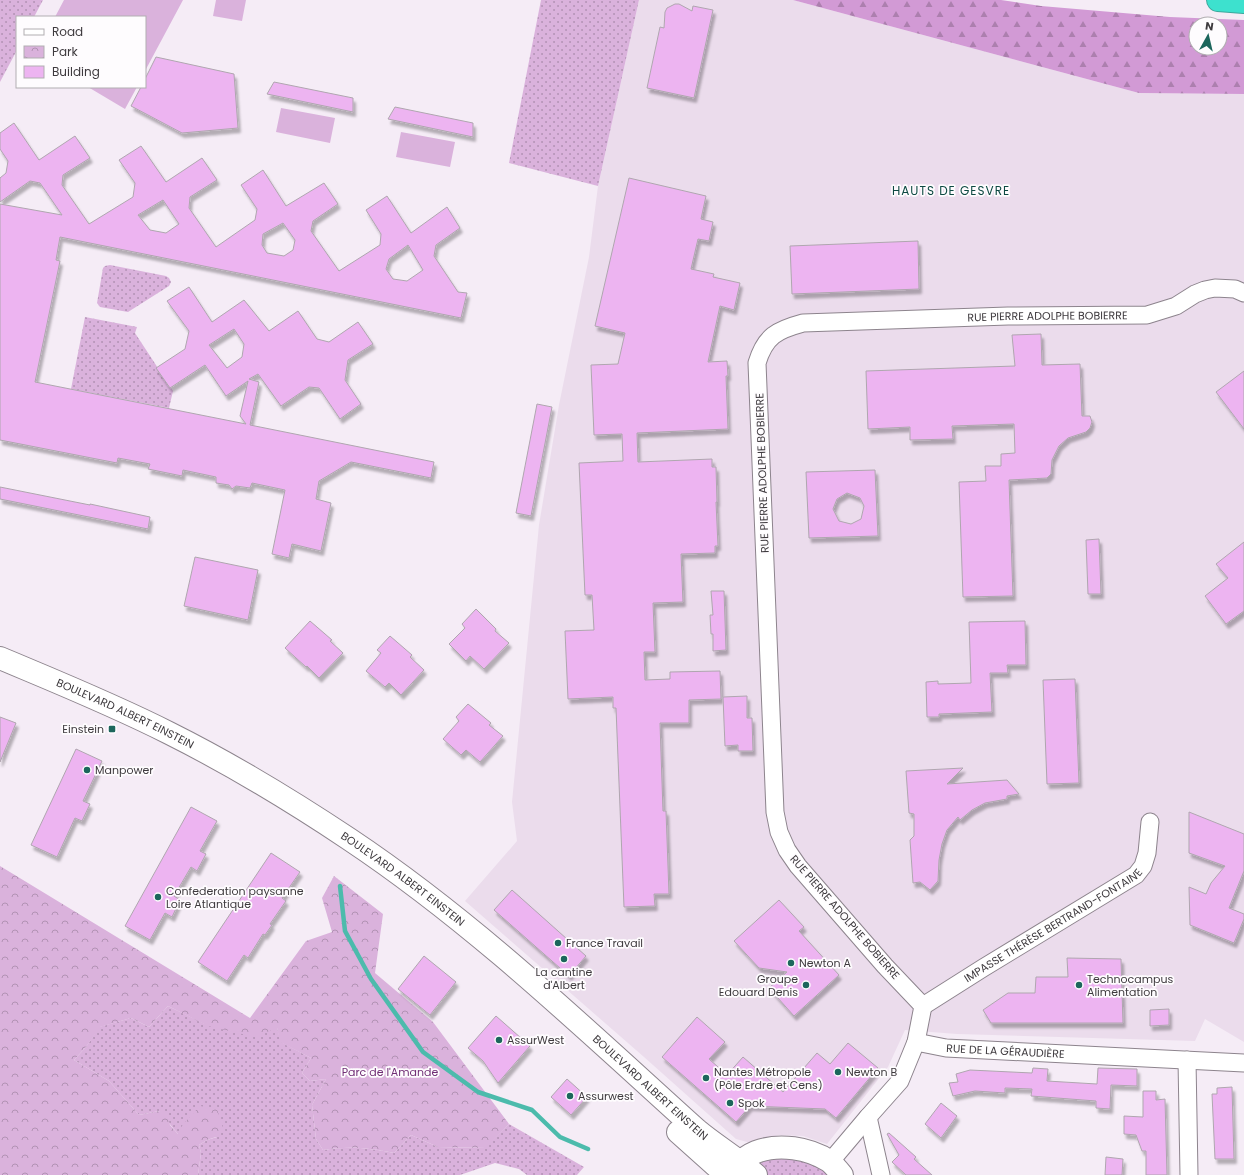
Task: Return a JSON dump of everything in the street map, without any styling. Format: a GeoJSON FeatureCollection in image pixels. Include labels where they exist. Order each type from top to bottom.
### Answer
{"type":"FeatureCollection","features":[{"type":"Feature","properties":{"kind":"highway"},"geometry":{"type":"LineString","coordinates":[[1218,0],[1244,2]]}},
{"type":"Feature","properties":{"kind":"main road","name":"BOULEVARD ALBERT EINSTEIN"},"geometry":{"type":"LineString","coordinates":[[0,658],[68,686],[172,734],[263,785],[349,840],[423,892],[510,963],[700,1132],[735,1172]]}},
{"type":"Feature","properties":{"kind":"main road","name":"BOULEVARD ALBERT EINSTEIN"},"geometry":{"type":"LineString","coordinates":[[0,672],[72,702],[169,747],[263,799],[350,854],[415,902],[507,978],[735,1172]]}},
{"type":"Feature","properties":{"kind":"main road"},"geometry":{"type":"LineString","coordinates":[[735,1172],[757,1152],[776,1147],[797,1149],[817,1155],[836,1168]]}},
{"type":"Feature","properties":{"kind":"street","name":"RUE PIERRE ADOLPHE BOBIERRE"},"geometry":{"type":"LineString","coordinates":[[923,1006],[885,966],[798,866],[787,850],[779,832],[775,812],[758,378],[758,363],[761,349],[771,336],[786,328],[803,323],[1008,316],[1147,315],[1176,306],[1204,290],[1215,288],[1244,292]]}},
{"type":"Feature","properties":{"kind":"street","name":"IMPASSE THÉRÈSE BERTRAND-FONTAINE"},"geometry":{"type":"LineString","coordinates":[[923,1006],[1136,875],[1144,866],[1147,853],[1150,822]]}},
{"type":"Feature","properties":{"kind":"street"},"geometry":{"type":"LineString","coordinates":[[836,1168],[868,1117],[900,1081],[916,1042],[923,1006]]}},
{"type":"Feature","properties":{"kind":"street","name":"RUE DE LA GÉRAUDIÈRE"},"geometry":{"type":"LineString","coordinates":[[916,1042],[946,1048],[1244,1063]]}},
{"type":"Feature","properties":{"kind":"street"},"geometry":{"type":"LineString","coordinates":[[1187,1060],[1189,1175]]}},
{"type":"Feature","properties":{"kind":"street"},"geometry":{"type":"LineString","coordinates":[[868,1117],[881,1175]]}},
{"type":"Feature","properties":{"kind":"shaded area"},"geometry":{"type":"Polygon","coordinates":[[[639,0],[793,0],[1139,93],[1244,94],[1244,1042],[1205,1019],[1195,1041],[957,1034],[905,1030],[888,1067],[827,1144],[803,1136],[779,1135],[751,1143],[736,1139],[465,901],[517,841],[512,802],[539,525],[559,405],[589,257],[598,186],[639,0]]]}},
{"type":"Feature","properties":{"kind":"green space"},"geometry":{"type":"Polygon","coordinates":[[[0,0],[43,0],[35,16],[16,16],[16,52],[0,82],[0,0]]]}},
{"type":"Feature","properties":{"kind":"green space"},"geometry":{"type":"Polygon","coordinates":[[[64,0],[183,0],[146,69],[146,16],[56,16],[64,0]]]}},
{"type":"Feature","properties":{"kind":"green space"},"geometry":{"type":"Polygon","coordinates":[[[216,0],[246,0],[242,21],[213,16],[216,0]]]}},
{"type":"Feature","properties":{"kind":"green space"},"geometry":{"type":"Polygon","coordinates":[[[541,0],[639,0],[598,186],[509,163],[541,0]]]}},
{"type":"Feature","properties":{"kind":"green space"},"geometry":{"type":"Polygon","coordinates":[[[793,0],[1001,0],[1041,6],[1188,18],[1188,56],[1228,56],[1228,19],[1244,20],[1244,94],[1139,93],[793,0]]]}},
{"type":"Feature","properties":{"kind":"green space"},"geometry":{"type":"Polygon","coordinates":[[[90,88],[136,88],[125,109],[90,88]]]}},
{"type":"Feature","properties":{"kind":"green space"},"geometry":{"type":"Polygon","coordinates":[[[281,108],[335,118],[330,143],[276,132],[281,108]]]}},
{"type":"Feature","properties":{"kind":"green space"},"geometry":{"type":"Polygon","coordinates":[[[401,132],[455,142],[450,167],[396,157],[401,132]]]}},
{"type":"Feature","properties":{"kind":"green space"},"geometry":{"type":"Polygon","coordinates":[[[110,265],[166,276],[171,282],[169,286],[128,312],[100,307],[97,303],[103,268],[110,265]]]}},
{"type":"Feature","properties":{"kind":"green space"},"geometry":{"type":"Polygon","coordinates":[[[85,317],[137,327],[135,333],[173,391],[169,408],[71,389],[85,317]]]}},
{"type":"Feature","properties":{"kind":"green space","name":"Parc de l'Amande"},"geometry":{"type":"Polygon","coordinates":[[[0,866],[250,1018],[306,941],[332,932],[322,898],[334,876],[383,914],[375,973],[433,1022],[509,1124],[486,1148],[438,1147],[411,1135],[394,1153],[359,1148],[323,1150],[316,1139],[312,1105],[326,1079],[310,1081],[302,1073],[311,1058],[280,1042],[277,1028],[255,1037],[208,1026],[168,1006],[149,1027],[131,1018],[100,1027],[86,1047],[74,1060],[109,1081],[139,1115],[159,1111],[167,1115],[170,1125],[178,1134],[183,1124],[200,1106],[217,1109],[223,1128],[219,1136],[207,1140],[199,1145],[201,1153],[198,1175],[0,1175],[0,866]]]}},
{"type":"Feature","properties":{"kind":"green space"},"geometry":{"type":"Polygon","coordinates":[[[168,1006],[205,1024],[277,1028],[281,1042],[311,1058],[302,1073],[310,1081],[326,1079],[312,1105],[316,1139],[323,1150],[359,1148],[394,1153],[411,1135],[438,1147],[485,1148],[509,1124],[584,1167],[577,1175],[527,1175],[519,1169],[495,1163],[460,1175],[198,1175],[201,1153],[199,1145],[207,1140],[217,1137],[178,1134],[159,1111],[139,1115],[109,1081],[74,1060],[86,1047],[99,1027],[131,1018],[149,1027],[168,1006]]]}},
{"type":"Feature","properties":{"kind":"green space"},"geometry":{"type":"Polygon","coordinates":[[[773,1158],[805,1158],[835,1175],[766,1175],[760,1164],[773,1158]]]}},
{"type":"Feature","properties":{"kind":"building"},"geometry":{"type":"Polygon","coordinates":[[[675,4],[679,4],[692,11],[693,6],[713,10],[694,98],[647,88],[660,27],[664,28],[665,12],[667,8],[675,4]]]}},
{"type":"Feature","properties":{"kind":"building"},"geometry":{"type":"Polygon","coordinates":[[[156,57],[234,74],[238,128],[182,133],[131,106],[140,88],[146,88],[146,77],[156,57]]]}},
{"type":"Feature","properties":{"kind":"building"},"geometry":{"type":"Polygon","coordinates":[[[274,82],[353,98],[353,112],[267,94],[274,82]]]}},
{"type":"Feature","properties":{"kind":"building"},"geometry":{"type":"Polygon","coordinates":[[[395,107],[473,123],[473,137],[388,119],[395,107]]]}},
{"type":"Feature","properties":{"kind":"building"},"geometry":{"type":"Polygon","coordinates":[[[14,123],[39,160],[75,136],[90,158],[63,175],[62,185],[89,224],[133,197],[135,183],[119,160],[141,146],[166,182],[202,158],[217,180],[190,197],[189,208],[216,247],[255,220],[257,209],[241,185],[263,170],[286,206],[324,183],[338,204],[313,221],[311,231],[339,271],[380,245],[381,234],[366,210],[387,196],[411,233],[447,207],[460,228],[436,245],[434,256],[458,292],[467,293],[461,318],[60,237],[56,260],[60,261],[35,382],[246,424],[240,416],[248,381],[226,396],[205,365],[170,388],[156,368],[185,349],[189,331],[167,301],[189,287],[212,322],[244,300],[269,331],[298,311],[317,339],[329,342],[358,322],[373,344],[348,360],[345,380],[361,404],[340,419],[319,388],[309,387],[281,406],[258,374],[249,379],[259,382],[250,425],[434,462],[431,478],[351,462],[319,481],[316,499],[331,503],[321,551],[292,544],[289,558],[272,554],[285,490],[252,483],[250,488],[236,486],[232,489],[229,485],[216,483],[216,477],[183,470],[182,476],[148,469],[150,464],[118,458],[117,463],[0,440],[0,204],[62,215],[40,183],[30,181],[0,202],[0,178],[6,173],[8,161],[0,149],[0,133],[14,123]],[[163,200],[138,215],[150,230],[166,233],[179,224],[163,200]],[[283,223],[263,234],[262,245],[267,253],[284,256],[293,250],[295,240],[283,223]],[[408,245],[389,259],[386,269],[393,279],[407,281],[423,270],[408,245]],[[234,329],[209,345],[227,368],[242,357],[244,344],[234,329]]]}},
{"type":"Feature","properties":{"kind":"building"},"geometry":{"type":"Polygon","coordinates":[[[629,178],[706,196],[701,219],[713,222],[709,241],[698,239],[691,269],[714,274],[713,277],[740,283],[734,310],[720,306],[708,362],[727,361],[728,376],[726,376],[728,429],[637,433],[638,462],[712,459],[712,467],[716,467],[718,546],[715,546],[715,553],[681,554],[683,602],[653,603],[655,652],[644,652],[645,680],[670,679],[670,672],[720,671],[721,699],[689,700],[689,723],[660,723],[663,811],[666,811],[669,894],[654,894],[655,906],[624,907],[616,708],[613,708],[613,697],[568,699],[565,631],[594,630],[592,595],[585,595],[579,463],[623,461],[622,434],[594,435],[591,365],[618,364],[625,333],[595,326],[629,178]]]}},
{"type":"Feature","properties":{"kind":"building"},"geometry":{"type":"Polygon","coordinates":[[[918,241],[919,289],[792,294],[790,246],[918,241]]]}},
{"type":"Feature","properties":{"kind":"building"},"geometry":{"type":"Polygon","coordinates":[[[1041,334],[1042,365],[1080,364],[1082,416],[1090,416],[1092,422],[1090,428],[1086,432],[1068,438],[1059,446],[1052,460],[1051,474],[1047,478],[1009,480],[1013,596],[963,597],[959,482],[986,481],[985,466],[1001,466],[1001,454],[1015,453],[1014,424],[952,426],[953,439],[910,440],[910,427],[868,429],[866,371],[1015,366],[1012,335],[1041,334]]]}},
{"type":"Feature","properties":{"kind":"building"},"geometry":{"type":"Polygon","coordinates":[[[1244,371],[1244,429],[1216,392],[1244,371]]]}},
{"type":"Feature","properties":{"kind":"building"},"geometry":{"type":"Polygon","coordinates":[[[537,404],[552,407],[531,516],[516,513],[537,404]]]}},
{"type":"Feature","properties":{"kind":"building"},"geometry":{"type":"Polygon","coordinates":[[[875,470],[878,536],[809,538],[806,472],[875,470]],[[847,493],[837,499],[833,509],[839,521],[851,524],[861,519],[864,506],[860,498],[847,493]]]}},
{"type":"Feature","properties":{"kind":"building"},"geometry":{"type":"Polygon","coordinates":[[[0,487],[150,517],[148,529],[0,499],[0,487]]]}},
{"type":"Feature","properties":{"kind":"building"},"geometry":{"type":"Polygon","coordinates":[[[1099,539],[1101,594],[1088,594],[1086,540],[1099,539]]]}},
{"type":"Feature","properties":{"kind":"building"},"geometry":{"type":"Polygon","coordinates":[[[1244,542],[1244,611],[1226,624],[1205,596],[1228,578],[1216,564],[1244,542]]]}},
{"type":"Feature","properties":{"kind":"building"},"geometry":{"type":"Polygon","coordinates":[[[195,557],[258,570],[248,620],[184,606],[195,557]]]}},
{"type":"Feature","properties":{"kind":"building"},"geometry":{"type":"Polygon","coordinates":[[[711,591],[724,591],[726,650],[713,651],[713,634],[711,634],[710,615],[713,615],[711,591]]]}},
{"type":"Feature","properties":{"kind":"building"},"geometry":{"type":"Polygon","coordinates":[[[476,609],[496,629],[495,631],[509,643],[484,669],[470,656],[466,661],[449,644],[465,628],[462,624],[476,609]]]}},
{"type":"Feature","properties":{"kind":"building"},"geometry":{"type":"Polygon","coordinates":[[[310,621],[332,640],[330,641],[343,653],[319,678],[285,648],[310,621]]]}},
{"type":"Feature","properties":{"kind":"building"},"geometry":{"type":"Polygon","coordinates":[[[1025,621],[1026,665],[1007,665],[1008,673],[990,673],[992,712],[939,714],[939,717],[927,717],[926,682],[938,681],[938,684],[971,683],[969,622],[1025,621]]]}},
{"type":"Feature","properties":{"kind":"building"},"geometry":{"type":"Polygon","coordinates":[[[390,636],[412,655],[410,657],[424,670],[401,695],[389,683],[385,687],[366,671],[381,653],[377,650],[390,636]]]}},
{"type":"Feature","properties":{"kind":"building"},"geometry":{"type":"Polygon","coordinates":[[[1075,679],[1079,783],[1047,784],[1043,680],[1075,679]]]}},
{"type":"Feature","properties":{"kind":"building"},"geometry":{"type":"Polygon","coordinates":[[[747,696],[747,718],[752,718],[753,751],[738,751],[738,745],[725,746],[723,697],[747,696]]]}},
{"type":"Feature","properties":{"kind":"building"},"geometry":{"type":"Polygon","coordinates":[[[468,704],[491,723],[489,725],[503,736],[480,762],[466,750],[461,755],[443,739],[459,721],[456,717],[468,704]]]}},
{"type":"Feature","properties":{"kind":"building"},"geometry":{"type":"Polygon","coordinates":[[[0,717],[16,723],[0,762],[0,717]]]}},
{"type":"Feature","properties":{"kind":"building"},"geometry":{"type":"Polygon","coordinates":[[[76,749],[102,761],[83,801],[90,804],[82,821],[75,818],[57,857],[31,845],[76,749]]]}},
{"type":"Feature","properties":{"kind":"building"},"geometry":{"type":"Polygon","coordinates":[[[963,768],[947,784],[1007,780],[1019,794],[1007,796],[1007,799],[985,803],[972,810],[960,820],[958,817],[947,830],[942,844],[939,860],[938,881],[930,890],[920,882],[913,883],[910,840],[914,836],[914,814],[909,813],[906,771],[963,768]]]}},
{"type":"Feature","properties":{"kind":"building"},"geometry":{"type":"Polygon","coordinates":[[[191,807],[217,821],[200,851],[206,854],[197,871],[191,867],[174,896],[180,900],[172,917],[165,913],[150,940],[125,926],[191,807]]]}},
{"type":"Feature","properties":{"kind":"building"},"geometry":{"type":"Polygon","coordinates":[[[1189,812],[1244,834],[1244,871],[1229,908],[1244,914],[1244,919],[1234,943],[1190,925],[1189,887],[1206,894],[1211,883],[1225,866],[1189,853],[1189,812]]]}},
{"type":"Feature","properties":{"kind":"building"},"geometry":{"type":"Polygon","coordinates":[[[271,853],[300,872],[282,898],[286,901],[270,924],[272,925],[265,935],[263,934],[248,958],[244,955],[227,981],[198,962],[271,853]]]}},
{"type":"Feature","properties":{"kind":"building"},"geometry":{"type":"Polygon","coordinates":[[[512,890],[586,956],[569,976],[494,910],[512,890]]]}},
{"type":"Feature","properties":{"kind":"building","name":"Newton A"},"geometry":{"type":"Polygon","coordinates":[[[779,900],[804,927],[799,931],[839,975],[794,1016],[769,988],[787,972],[759,968],[734,941],[779,900]]]}},
{"type":"Feature","properties":{"kind":"building"},"geometry":{"type":"Polygon","coordinates":[[[424,956],[456,982],[430,1015],[398,989],[424,956]]]}},
{"type":"Feature","properties":{"kind":"building","name":"Technocampus Alimentation"},"geometry":{"type":"Polygon","coordinates":[[[1067,958],[1121,959],[1123,1023],[991,1023],[983,1010],[1008,993],[1035,993],[1036,977],[1068,977],[1067,958]]]}},
{"type":"Feature","properties":{"kind":"building"},"geometry":{"type":"Polygon","coordinates":[[[1169,1009],[1169,1025],[1150,1026],[1150,1010],[1169,1009]]]}},
{"type":"Feature","properties":{"kind":"building"},"geometry":{"type":"Polygon","coordinates":[[[496,1016],[530,1046],[498,1083],[483,1061],[468,1048],[496,1016]]]}},
{"type":"Feature","properties":{"kind":"building","name":"Newton B"},"geometry":{"type":"Polygon","coordinates":[[[697,1017],[725,1042],[709,1059],[727,1075],[743,1057],[783,1092],[817,1053],[830,1064],[848,1043],[878,1068],[836,1118],[825,1109],[750,1106],[736,1122],[662,1057],[697,1017]]]}},
{"type":"Feature","properties":{"kind":"building"},"geometry":{"type":"Polygon","coordinates":[[[1033,1068],[1048,1069],[1047,1081],[1097,1084],[1098,1068],[1137,1069],[1137,1086],[1111,1085],[1110,1109],[1096,1108],[1096,1101],[1031,1096],[1032,1089],[1005,1088],[1005,1093],[975,1091],[953,1096],[949,1083],[958,1082],[956,1074],[970,1070],[1032,1073],[1033,1068]]]}},
{"type":"Feature","properties":{"kind":"building"},"geometry":{"type":"Polygon","coordinates":[[[567,1079],[587,1097],[571,1115],[551,1097],[567,1079]]]}},
{"type":"Feature","properties":{"kind":"building"},"geometry":{"type":"Polygon","coordinates":[[[1232,1087],[1234,1159],[1215,1159],[1212,1094],[1217,1094],[1217,1088],[1232,1087]]]}},
{"type":"Feature","properties":{"kind":"building"},"geometry":{"type":"Polygon","coordinates":[[[1143,1091],[1156,1091],[1156,1100],[1165,1099],[1167,1175],[1146,1175],[1146,1151],[1142,1151],[1136,1135],[1124,1134],[1124,1116],[1143,1117],[1143,1091]]]}},
{"type":"Feature","properties":{"kind":"building"},"geometry":{"type":"Polygon","coordinates":[[[941,1103],[957,1116],[941,1138],[925,1124],[941,1103]]]}},
{"type":"Feature","properties":{"kind":"building"},"geometry":{"type":"Polygon","coordinates":[[[889,1133],[916,1157],[914,1159],[932,1175],[906,1175],[892,1162],[899,1155],[887,1134],[889,1133]]]}},
{"type":"Feature","properties":{"kind":"building"},"geometry":{"type":"Polygon","coordinates":[[[1106,1157],[1123,1159],[1122,1175],[1105,1175],[1106,1157]]]}},
{"type":"Feature","properties":{"kind":"waterway"},"geometry":{"type":"LineString","coordinates":[[340,886],[345,931],[371,979],[423,1052],[478,1092],[532,1110],[560,1137],[588,1149]]}},
{"type":"Feature","properties":{"kind":"place","name":"Einstein"},"geometry":{"type":"Point","coordinates":[112,729]}},
{"type":"Feature","properties":{"kind":"place","name":"Manpower"},"geometry":{"type":"Point","coordinates":[87,770]}},
{"type":"Feature","properties":{"kind":"place","name":"Confederation paysanne Loire Atlantique"},"geometry":{"type":"Point","coordinates":[158,897]}},
{"type":"Feature","properties":{"kind":"place","name":"France Travail"},"geometry":{"type":"Point","coordinates":[558,943]}},
{"type":"Feature","properties":{"kind":"place","name":"La cantine d'Albert"},"geometry":{"type":"Point","coordinates":[564,959]}},
{"type":"Feature","properties":{"kind":"place","name":"Newton A"},"geometry":{"type":"Point","coordinates":[791,963]}},
{"type":"Feature","properties":{"kind":"place","name":"Groupe Edouard Denis"},"geometry":{"type":"Point","coordinates":[806,985]}},
{"type":"Feature","properties":{"kind":"place","name":"Technocampus Alimentation"},"geometry":{"type":"Point","coordinates":[1079,985]}},
{"type":"Feature","properties":{"kind":"place","name":"AssurWest"},"geometry":{"type":"Point","coordinates":[499,1040]}},
{"type":"Feature","properties":{"kind":"place","name":"Newton B"},"geometry":{"type":"Point","coordinates":[838,1072]}},
{"type":"Feature","properties":{"kind":"place","name":"Nantes Métropole (Pôle Erdre et Cens)"},"geometry":{"type":"Point","coordinates":[706,1078]}},
{"type":"Feature","properties":{"kind":"place","name":"Assurwest"},"geometry":{"type":"Point","coordinates":[570,1096]}},
{"type":"Feature","properties":{"kind":"place","name":"Spok"},"geometry":{"type":"Point","coordinates":[730,1103]}},
{"type":"Feature","properties":{"kind":"district","name":"HAUTS DE GESVRE"},"geometry":{"type":"Point","coordinates":[951,191]}}]}
